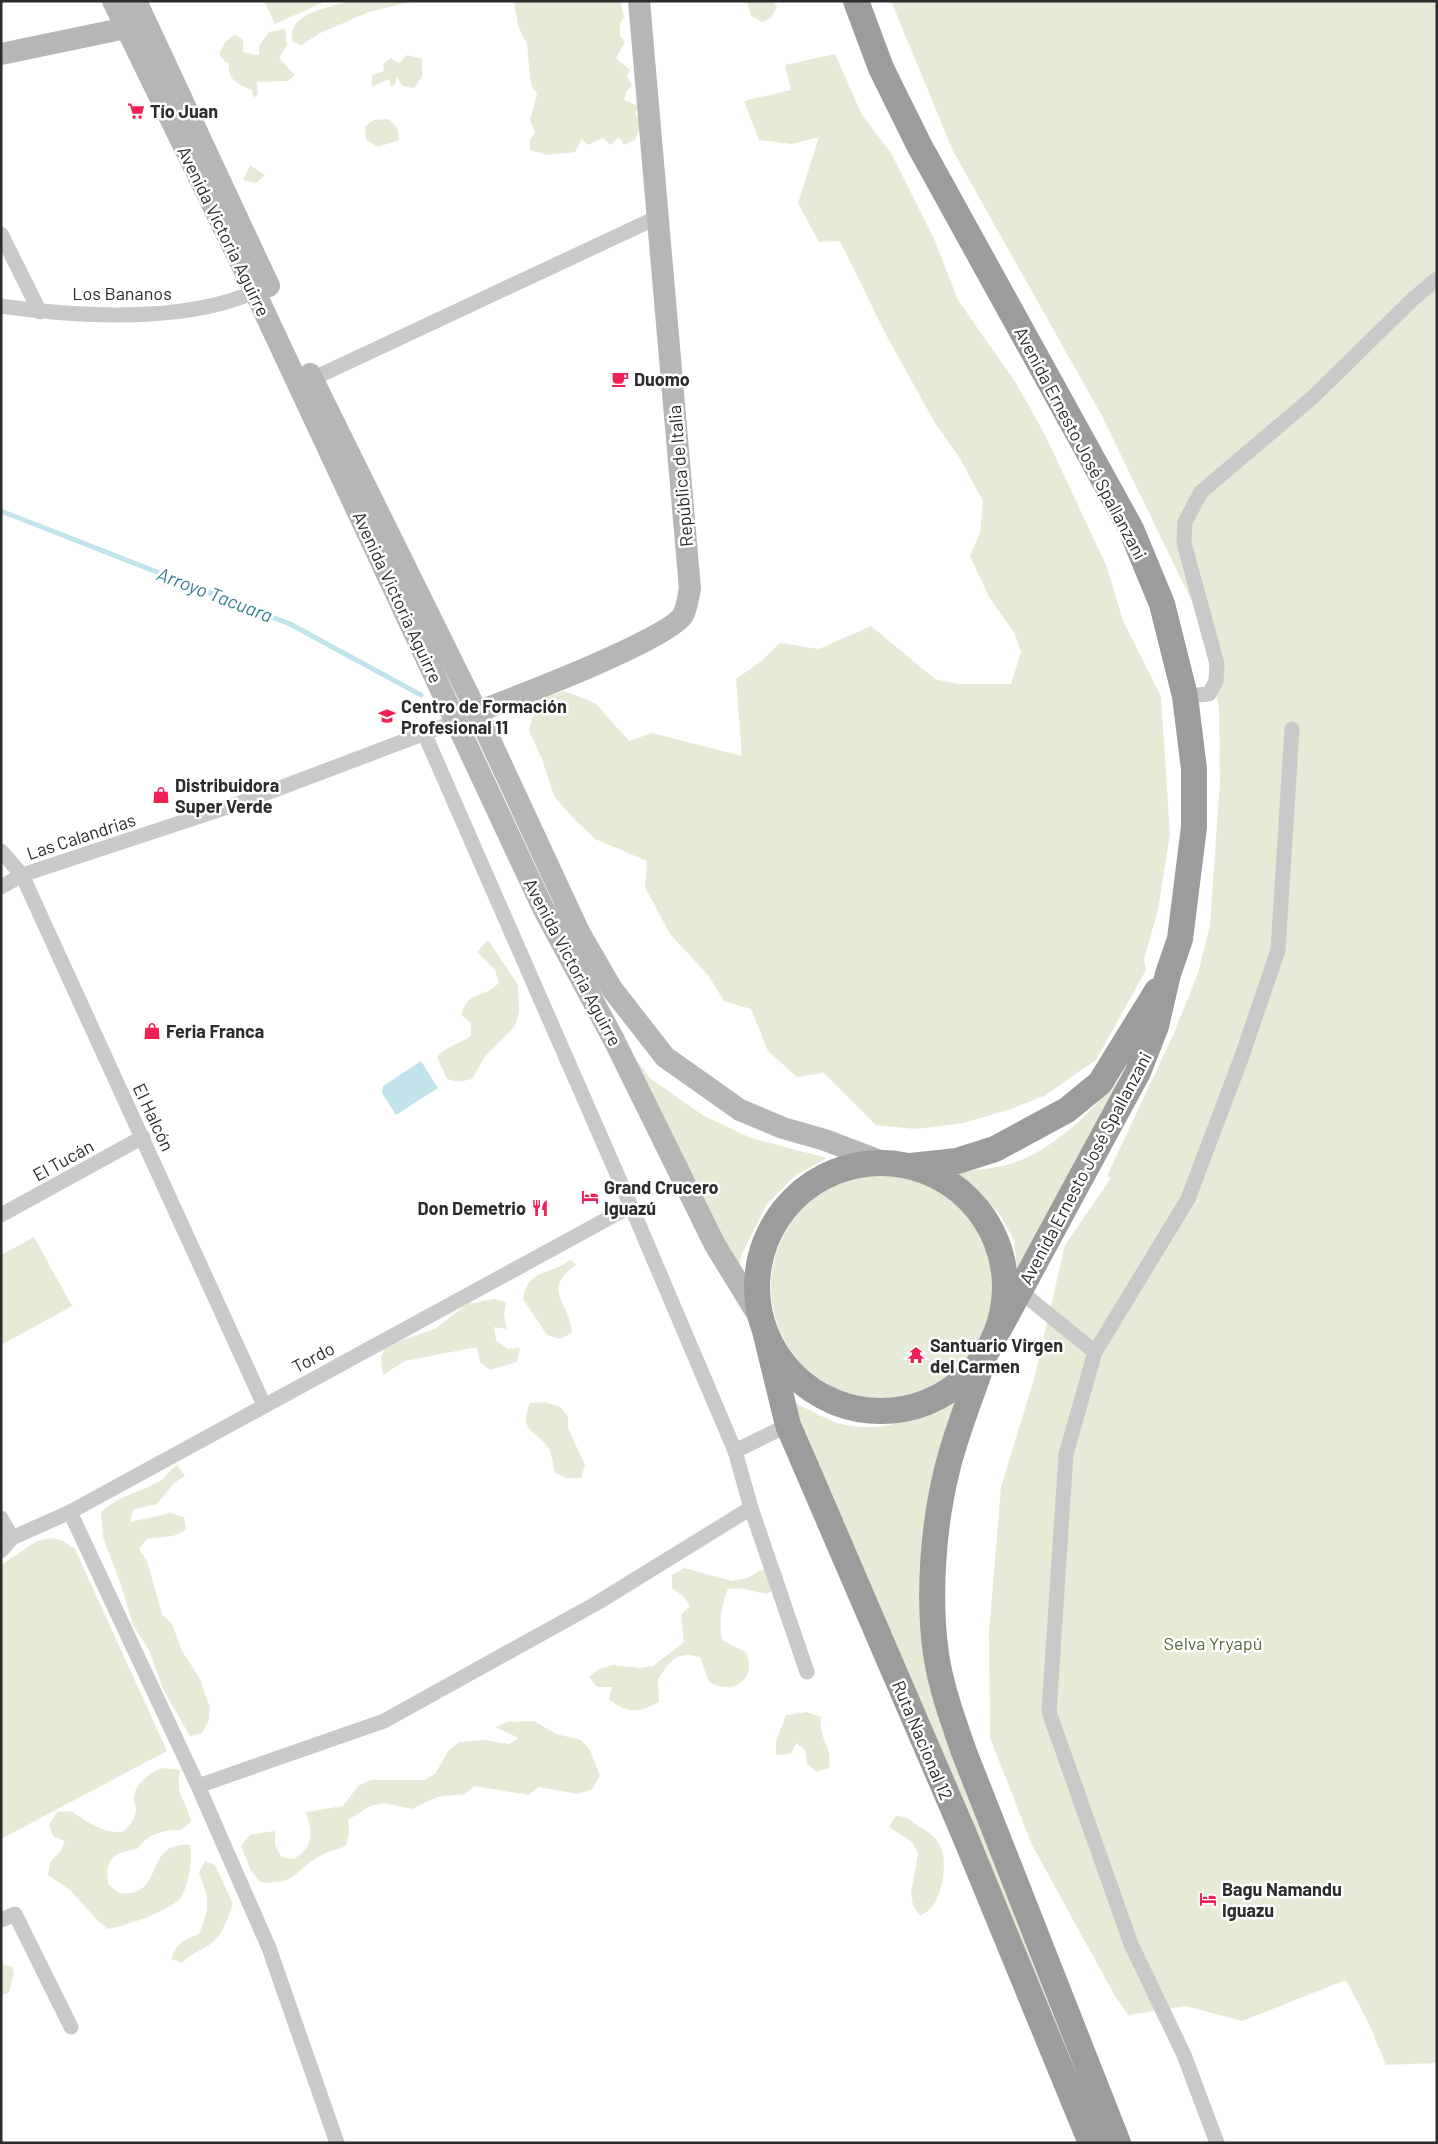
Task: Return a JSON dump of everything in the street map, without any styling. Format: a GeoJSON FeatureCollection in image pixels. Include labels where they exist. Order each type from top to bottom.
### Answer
{"type":"FeatureCollection","features":[{"type":"Feature","properties":{"kind":"highway","name":"Avenida Ernesto José Spallanzani"},"geometry":{"type":"LineString","coordinates":[[856,1],[882,68],[919,145],[1131,529],[1162,604],[1185,696],[1194,769],[1194,827],[1180,939],[1168,974],[1156,1026],[1138,1072],[1013,1288],[999,1329],[984,1358]]}},
{"type":"Feature","properties":{"kind":"highway","name":"Avenida Ernesto José Spallanzani"},"geometry":{"type":"LineString","coordinates":[[764,1328],[759,1262],[768,1234],[784,1209],[806,1189],[831,1174],[859,1166],[957,1161],[995,1149],[1067,1110],[1100,1083],[1168,974]]}},
{"type":"Feature","properties":{"kind":"highway"},"geometry":{"type":"LineString","coordinates":[[897,1165],[933,1175],[956,1189],[977,1208],[992,1231],[1013,1288]]}},
{"type":"Feature","properties":{"kind":"highway"},"geometry":{"type":"LineString","coordinates":[[764,1328],[783,1364],[807,1387],[836,1403],[868,1411],[901,1410],[933,1400],[962,1383],[984,1358]]}},
{"type":"Feature","properties":{"kind":"highway","name":"Ruta Nacional 12"},"geometry":{"type":"LineString","coordinates":[[764,1328],[788,1425],[964,1834],[1091,2143]]}},
{"type":"Feature","properties":{"kind":"highway","name":"Ruta Nacional 12"},"geometry":{"type":"LineString","coordinates":[[984,1358],[947,1469],[938,1519],[932,1571],[936,1654],[948,1706],[964,1752],[1118,2143]]}},
{"type":"Feature","properties":{"kind":"main road","name":"Avenida Victoria Aguirre"},"geometry":{"type":"LineString","coordinates":[[113,1],[136,17],[262,288],[467,717],[578,932],[612,988],[665,1057],[740,1110],[783,1128],[832,1142],[897,1165]]}},
{"type":"Feature","properties":{"kind":"main road","name":"República de Italia"},"geometry":{"type":"LineString","coordinates":[[467,717],[663,633],[683,616],[690,589],[639,1]]}},
{"type":"Feature","properties":{"kind":"main road"},"geometry":{"type":"LineString","coordinates":[[1,54],[136,17]]}},
{"type":"Feature","properties":{"kind":"main road","name":"Avenida Victoria Aguirre"},"geometry":{"type":"LineString","coordinates":[[262,288],[312,379],[467,717],[543,908],[614,1040],[715,1245],[764,1328]]}},
{"type":"Feature","properties":{"kind":"street"},"geometry":{"type":"LineString","coordinates":[[312,379],[658,217]]}},
{"type":"Feature","properties":{"kind":"street"},"geometry":{"type":"LineString","coordinates":[[1,234],[40,312]]}},
{"type":"Feature","properties":{"kind":"street"},"geometry":{"type":"LineString","coordinates":[[1185,696],[1209,694],[1216,681],[1217,664],[1184,543],[1185,522],[1201,492],[1313,397],[1414,298],[1437,279]]}},
{"type":"Feature","properties":{"kind":"street","name":"Los Bananos"},"geometry":{"type":"LineString","coordinates":[[1,306],[40,312],[148,314],[182,311],[235,300],[262,288]]}},
{"type":"Feature","properties":{"kind":"street","name":"Las Calandrias"},"geometry":{"type":"LineString","coordinates":[[1,887],[22,875],[243,802],[425,735],[467,717]]}},
{"type":"Feature","properties":{"kind":"street"},"geometry":{"type":"LineString","coordinates":[[1217,2143],[1184,2055],[1131,1944],[1049,1712],[1066,1454],[1095,1352],[1188,1199],[1242,1056],[1278,950],[1292,728]]}},
{"type":"Feature","properties":{"kind":"street"},"geometry":{"type":"LineString","coordinates":[[425,735],[631,1206],[735,1451],[751,1508],[806,1672]]}},
{"type":"Feature","properties":{"kind":"street","name":"El Halcón"},"geometry":{"type":"LineString","coordinates":[[1,851],[22,875],[264,1405]]}},
{"type":"Feature","properties":{"kind":"street","name":"El Tucán"},"geometry":{"type":"LineString","coordinates":[[1,1215],[143,1137]]}},
{"type":"Feature","properties":{"kind":"street","name":"Tordo"},"geometry":{"type":"LineString","coordinates":[[1,1551],[7,1538],[70,1512],[631,1206]]}},
{"type":"Feature","properties":{"kind":"street"},"geometry":{"type":"LineString","coordinates":[[1013,1288],[1095,1352]]}},
{"type":"Feature","properties":{"kind":"street"},"geometry":{"type":"LineString","coordinates":[[735,1451],[788,1425]]}},
{"type":"Feature","properties":{"kind":"street"},"geometry":{"type":"LineString","coordinates":[[198,1786],[384,1721],[597,1603],[751,1508]]}},
{"type":"Feature","properties":{"kind":"street"},"geometry":{"type":"LineString","coordinates":[[70,1512],[198,1786],[269,1948],[337,2143]]}},
{"type":"Feature","properties":{"kind":"street"},"geometry":{"type":"LineString","coordinates":[[1,1518],[7,1538]]}},
{"type":"Feature","properties":{"kind":"street"},"geometry":{"type":"LineString","coordinates":[[1,1920],[16,1914],[71,2027]]}},
{"type":"Feature","properties":{"kind":"green space"},"geometry":{"type":"Polygon","coordinates":[[[264,1],[326,1],[275,24],[264,1]]]}},
{"type":"Feature","properties":{"kind":"green space"},"geometry":{"type":"Polygon","coordinates":[[[347,1],[414,1],[369,12],[318,34],[301,46],[292,41],[292,31],[303,18],[311,13],[347,1]]]}},
{"type":"Feature","properties":{"kind":"green space"},"geometry":{"type":"Polygon","coordinates":[[[514,1],[620,1],[624,17],[620,24],[620,36],[625,42],[616,58],[630,70],[627,76],[632,86],[626,92],[624,100],[638,106],[635,114],[643,120],[635,140],[624,145],[619,137],[610,145],[603,138],[588,145],[582,139],[575,152],[548,155],[530,150],[530,140],[535,132],[530,120],[537,94],[531,85],[527,44],[518,26],[514,1]]]}},
{"type":"Feature","properties":{"kind":"green space"},"geometry":{"type":"Polygon","coordinates":[[[747,1],[773,1],[777,7],[771,18],[762,22],[751,16],[747,1]]]}},
{"type":"Feature","properties":{"kind":"green space","name":"Selva Yryapú"},"geometry":{"type":"Polygon","coordinates":[[[891,1],[1437,1],[1437,2063],[1386,2065],[1370,2026],[1346,1980],[1242,2021],[1186,2006],[1128,2015],[1115,1996],[1032,1845],[990,1738],[989,1633],[1001,1487],[1034,1379],[1065,1245],[1111,1178],[1107,1176],[1174,1033],[1198,973],[1210,925],[1220,781],[1219,707],[1197,612],[1102,416],[953,151],[891,1]]]}},
{"type":"Feature","properties":{"kind":"green space"},"geometry":{"type":"Polygon","coordinates":[[[285,29],[287,45],[279,58],[295,75],[288,81],[257,82],[258,94],[254,98],[252,90],[234,81],[230,74],[229,63],[225,62],[219,54],[226,41],[235,35],[243,40],[243,52],[259,55],[259,46],[269,32],[285,29]]]}},
{"type":"Feature","properties":{"kind":"green space"},"geometry":{"type":"Polygon","coordinates":[[[835,54],[862,115],[891,153],[935,241],[958,300],[1016,383],[1045,435],[1107,567],[1123,621],[1161,696],[1170,834],[1158,910],[1144,959],[1146,970],[1096,1060],[1044,1096],[1011,1109],[964,1123],[915,1129],[876,1125],[824,1073],[797,1077],[768,1051],[751,1009],[724,1001],[708,975],[670,934],[645,887],[647,861],[595,839],[554,796],[542,759],[529,731],[537,700],[564,691],[595,703],[629,741],[652,733],[742,756],[736,679],[759,663],[780,643],[819,649],[871,626],[935,679],[957,684],[1011,684],[1021,652],[1014,632],[989,597],[970,556],[980,533],[983,501],[959,457],[935,423],[885,333],[840,241],[819,242],[798,203],[819,137],[792,144],[759,140],[744,101],[791,90],[785,65],[835,54]]]}},
{"type":"Feature","properties":{"kind":"green space"},"geometry":{"type":"Polygon","coordinates":[[[407,55],[422,59],[422,77],[414,88],[402,86],[397,77],[395,84],[391,87],[389,79],[372,87],[372,75],[384,71],[383,64],[391,58],[399,63],[407,55]]]}},
{"type":"Feature","properties":{"kind":"green space"},"geometry":{"type":"Polygon","coordinates":[[[389,119],[397,128],[399,140],[378,147],[366,140],[365,126],[374,120],[389,119]]]}},
{"type":"Feature","properties":{"kind":"green space"},"geometry":{"type":"Polygon","coordinates":[[[250,165],[265,175],[256,183],[243,180],[250,165]]]}},
{"type":"Feature","properties":{"kind":"green space"},"geometry":{"type":"Polygon","coordinates":[[[488,940],[518,985],[519,1012],[515,1026],[486,1055],[472,1079],[459,1082],[447,1079],[437,1057],[471,1036],[471,1023],[461,1015],[468,1001],[499,983],[495,970],[477,952],[488,940]]]}},
{"type":"Feature","properties":{"kind":"green space"},"geometry":{"type":"Polygon","coordinates":[[[626,1047],[650,1078],[704,1116],[751,1138],[827,1158],[796,1175],[767,1204],[741,1256],[738,1283],[626,1047]]]}},
{"type":"Feature","properties":{"kind":"green space"},"geometry":{"type":"Polygon","coordinates":[[[1122,1076],[1018,1277],[1014,1240],[998,1212],[952,1173],[1001,1166],[1032,1155],[1074,1125],[1122,1076]]]}},
{"type":"Feature","properties":{"kind":"green space"},"geometry":{"type":"Polygon","coordinates":[[[872,1175],[894,1175],[926,1183],[936,1188],[954,1200],[970,1216],[987,1244],[993,1265],[995,1287],[993,1309],[987,1330],[970,1358],[954,1374],[926,1391],[894,1399],[872,1399],[840,1391],[830,1386],[812,1374],[796,1358],[779,1330],[771,1298],[771,1276],[779,1244],[784,1234],[796,1216],[812,1200],[840,1183],[872,1175]]]}},
{"type":"Feature","properties":{"kind":"green space"},"geometry":{"type":"Polygon","coordinates":[[[34,1237],[72,1306],[1,1345],[1,1255],[34,1237]]]}},
{"type":"Feature","properties":{"kind":"green space"},"geometry":{"type":"Polygon","coordinates":[[[570,1260],[576,1265],[565,1274],[558,1289],[572,1333],[560,1339],[547,1335],[523,1299],[526,1289],[535,1277],[570,1260]]]}},
{"type":"Feature","properties":{"kind":"green space"},"geometry":{"type":"Polygon","coordinates":[[[494,1299],[506,1302],[504,1315],[507,1329],[494,1327],[496,1340],[508,1349],[520,1348],[517,1362],[490,1370],[480,1362],[477,1347],[405,1361],[383,1375],[381,1359],[385,1346],[435,1329],[467,1304],[494,1299]]]}},
{"type":"Feature","properties":{"kind":"green space"},"geometry":{"type":"Polygon","coordinates":[[[959,1399],[925,1643],[941,1725],[1108,2143],[1099,2143],[793,1402],[839,1423],[861,1427],[875,1427],[919,1417],[959,1399]]]}},
{"type":"Feature","properties":{"kind":"green space"},"geometry":{"type":"Polygon","coordinates":[[[548,1402],[546,1403],[559,1406],[568,1416],[568,1428],[585,1465],[581,1478],[567,1478],[555,1473],[549,1449],[527,1424],[527,1412],[530,1403],[548,1402]]]}},
{"type":"Feature","properties":{"kind":"green space"},"geometry":{"type":"Polygon","coordinates":[[[177,1465],[185,1476],[174,1483],[157,1504],[133,1510],[130,1522],[171,1513],[184,1517],[186,1530],[173,1536],[147,1539],[139,1549],[147,1561],[162,1614],[172,1624],[182,1651],[199,1677],[210,1707],[209,1720],[202,1733],[190,1736],[163,1689],[149,1650],[133,1625],[121,1585],[103,1537],[101,1512],[122,1498],[160,1481],[177,1465]]]}},
{"type":"Feature","properties":{"kind":"green space"},"geometry":{"type":"Polygon","coordinates":[[[53,1538],[63,1541],[75,1549],[167,1751],[1,1839],[1,1565],[37,1541],[53,1538]]]}},
{"type":"Feature","properties":{"kind":"green space"},"geometry":{"type":"Polygon","coordinates":[[[772,1567],[783,1575],[779,1588],[766,1594],[740,1588],[728,1589],[722,1608],[722,1640],[747,1653],[748,1672],[740,1683],[726,1687],[709,1682],[700,1657],[692,1655],[680,1656],[666,1667],[658,1680],[659,1702],[639,1710],[633,1710],[615,1704],[609,1699],[612,1687],[597,1687],[589,1677],[599,1669],[613,1665],[640,1668],[653,1666],[684,1642],[681,1615],[690,1606],[683,1596],[672,1588],[672,1575],[684,1568],[732,1581],[748,1578],[759,1571],[772,1567]]]}},
{"type":"Feature","properties":{"kind":"green space"},"geometry":{"type":"Polygon","coordinates":[[[807,1712],[821,1717],[822,1731],[830,1760],[829,1768],[817,1772],[807,1764],[805,1750],[796,1743],[791,1754],[776,1755],[776,1741],[786,1715],[807,1712]]]}},
{"type":"Feature","properties":{"kind":"green space"},"geometry":{"type":"Polygon","coordinates":[[[534,1721],[556,1734],[581,1740],[590,1750],[600,1776],[592,1789],[578,1794],[539,1787],[528,1795],[475,1786],[464,1794],[437,1797],[412,1809],[384,1803],[370,1806],[348,1820],[349,1833],[346,1846],[330,1851],[311,1861],[294,1876],[281,1882],[260,1882],[251,1871],[241,1846],[250,1835],[275,1831],[275,1845],[281,1857],[294,1859],[309,1844],[310,1827],[306,1812],[343,1806],[359,1785],[371,1780],[424,1780],[435,1774],[449,1750],[459,1742],[484,1740],[509,1744],[519,1738],[495,1727],[508,1722],[534,1721]]]}},
{"type":"Feature","properties":{"kind":"green space"},"geometry":{"type":"Polygon","coordinates":[[[161,1768],[180,1770],[180,1793],[191,1822],[181,1830],[168,1830],[151,1836],[137,1849],[116,1855],[108,1869],[108,1884],[119,1893],[135,1892],[149,1880],[161,1856],[167,1850],[177,1846],[190,1845],[191,1864],[186,1886],[181,1897],[168,1907],[136,1921],[108,1929],[98,1921],[70,1890],[48,1875],[50,1862],[60,1852],[65,1841],[53,1836],[49,1824],[57,1812],[71,1811],[102,1829],[123,1832],[135,1815],[135,1791],[148,1776],[161,1768]]]}},
{"type":"Feature","properties":{"kind":"green space"},"geometry":{"type":"Polygon","coordinates":[[[896,1816],[910,1819],[932,1835],[938,1842],[943,1857],[944,1866],[940,1892],[932,1907],[920,1916],[913,1905],[911,1893],[918,1854],[912,1842],[889,1827],[896,1816]]]}},
{"type":"Feature","properties":{"kind":"green space"},"geometry":{"type":"Polygon","coordinates":[[[205,1861],[215,1865],[233,1904],[226,1923],[212,1943],[182,1963],[171,1959],[175,1949],[189,1938],[199,1934],[207,1910],[207,1897],[199,1873],[205,1861]]]}},
{"type":"Feature","properties":{"kind":"green space"},"geometry":{"type":"Polygon","coordinates":[[[1,1966],[12,1967],[14,1973],[9,1992],[1,1996],[1,1966]]]}},
{"type":"Feature","properties":{"kind":"water"},"geometry":{"type":"Polygon","coordinates":[[[421,1061],[438,1088],[396,1115],[382,1093],[383,1086],[421,1061]]]}},
{"type":"Feature","properties":{"kind":"waterway","name":"Arroyo Tacuara"},"geometry":{"type":"LineString","coordinates":[[1,511],[290,624],[421,695]]}},
{"type":"Feature","properties":{"kind":"place","name":"Tío Juan"},"geometry":{"type":"Point","coordinates":[136,111]}},
{"type":"Feature","properties":{"kind":"place","name":"Duomo"},"geometry":{"type":"Point","coordinates":[620,379]}},
{"type":"Feature","properties":{"kind":"place","name":"Centro de Formación Profesional 11"},"geometry":{"type":"Point","coordinates":[387,716]}},
{"type":"Feature","properties":{"kind":"place","name":"Distribuidora Super Verde"},"geometry":{"type":"Point","coordinates":[161,795]}},
{"type":"Feature","properties":{"kind":"place","name":"Feria Franca"},"geometry":{"type":"Point","coordinates":[152,1031]}},
{"type":"Feature","properties":{"kind":"place","name":"Grand Crucero Iguazú"},"geometry":{"type":"Point","coordinates":[590,1197]}},
{"type":"Feature","properties":{"kind":"place","name":"Don Demetrio"},"geometry":{"type":"Point","coordinates":[540,1208]}},
{"type":"Feature","properties":{"kind":"place","name":"Santuario Virgen del Carmen"},"geometry":{"type":"Point","coordinates":[916,1355]}},
{"type":"Feature","properties":{"kind":"place","name":"Bagu Namandu Iguazu"},"geometry":{"type":"Point","coordinates":[1208,1899]}}]}
